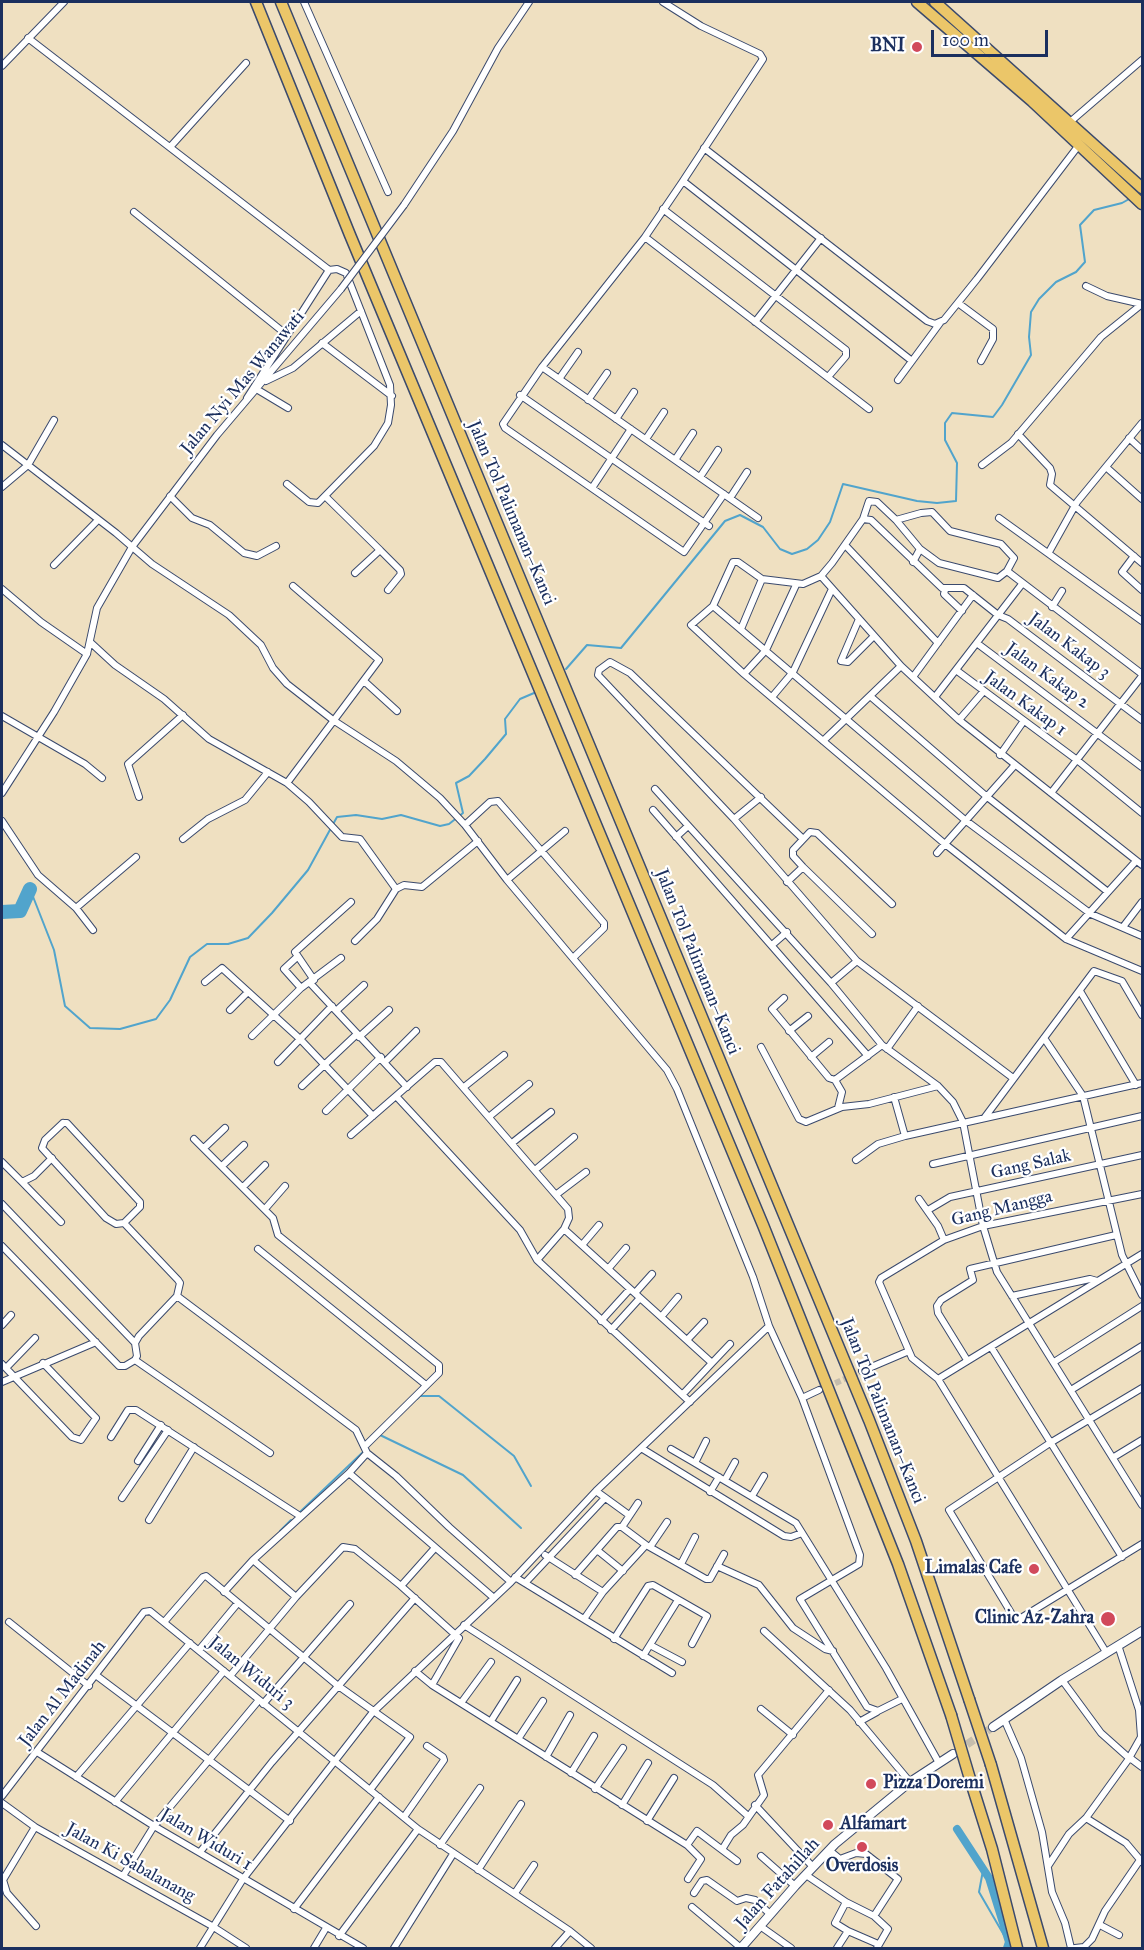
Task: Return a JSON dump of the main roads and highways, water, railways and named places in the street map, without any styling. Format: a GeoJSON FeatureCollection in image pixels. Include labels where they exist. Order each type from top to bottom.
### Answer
{"type":"FeatureCollection","features":[{"type":"Feature","properties":{"kind":"highway"},"geometry":{"type":"LineString","coordinates":[[256,2],[350,235],[764,1225],[898,1564],[951,1715],[992,1849],[1017,1948]]}},
{"type":"Feature","properties":{"kind":"highway","name":"Jalan Tol Palimanan–Kanci"},"geometry":{"type":"LineString","coordinates":[[281,2],[869,1420],[941,1612],[992,1765],[1043,1948]]}},
{"type":"Feature","properties":{"kind":"highway"},"geometry":{"type":"LineString","coordinates":[[917,2],[1143,204]]}},
{"type":"Feature","properties":{"kind":"highway"},"geometry":{"type":"LineString","coordinates":[[933,15],[938,4],[1139,185]]}},
{"type":"Feature","properties":{"kind":"waterway"},"geometry":{"type":"LineString","coordinates":[[566,669],[587,645],[621,648],[725,521],[740,515],[763,527],[780,549],[792,554],[807,549],[818,540],[830,522],[843,484],[917,501],[937,503],[956,501],[957,463],[945,440],[945,423],[952,413],[993,417],[1031,355],[1029,337],[1031,312],[1039,299],[1056,282],[1076,272],[1085,262],[1080,225],[1094,210],[1122,203],[1131,198]]}},
{"type":"Feature","properties":{"kind":"waterway"},"geometry":{"type":"LineString","coordinates":[[30,889],[54,950],[65,1006],[90,1028],[120,1029],[156,1019],[170,1000],[190,957],[207,944],[228,944],[248,938],[308,870],[337,817],[356,815],[382,819],[401,815],[440,826],[449,824],[463,813],[456,783],[469,776],[506,734],[505,719],[520,699],[534,693]]}},
{"type":"Feature","properties":{"kind":"waterway"},"geometry":{"type":"LineString","coordinates":[[2,912],[20,911],[30,889]]}},
{"type":"Feature","properties":{"kind":"waterway"},"geometry":{"type":"LineString","coordinates":[[417,1399],[420,1396],[439,1396],[514,1456],[531,1486]]}},
{"type":"Feature","properties":{"kind":"waterway"},"geometry":{"type":"LineString","coordinates":[[380,1435],[463,1475],[521,1528]]}},
{"type":"Feature","properties":{"kind":"waterway"},"geometry":{"type":"LineString","coordinates":[[300,1512],[362,1453]]}},
{"type":"Feature","properties":{"kind":"waterway"},"geometry":{"type":"LineString","coordinates":[[280,1531],[291,1520]]}},
{"type":"Feature","properties":{"kind":"waterway"},"geometry":{"type":"LineString","coordinates":[[957,1829],[989,1878],[1009,1942],[1007,1948]]}},
{"type":"Feature","properties":{"kind":"waterway"},"geometry":{"type":"LineString","coordinates":[[984,1865],[979,1892],[1008,1942],[1005,1948]]}},
{"type":"Feature","properties":{"kind":"tunnel"},"geometry":{"type":"LineString","coordinates":[[827,1387],[862,1371]]}},
{"type":"Feature","properties":{"kind":"tunnel"},"geometry":{"type":"LineString","coordinates":[[957,1751],[993,1727]]}},
{"type":"Feature","properties":{"kind":"place","name":"BNI"},"geometry":{"type":"Point","coordinates":[917,47]}},
{"type":"Feature","properties":{"kind":"place","name":"Limalas Cafe"},"geometry":{"type":"Point","coordinates":[1034,1569]}},
{"type":"Feature","properties":{"kind":"place","name":"Clinic Az-Zahra"},"geometry":{"type":"Point","coordinates":[1108,1619]}},
{"type":"Feature","properties":{"kind":"place","name":"Pizza Doremi"},"geometry":{"type":"Point","coordinates":[871,1784]}},
{"type":"Feature","properties":{"kind":"place","name":"Alfamart"},"geometry":{"type":"Point","coordinates":[828,1825]}},
{"type":"Feature","properties":{"kind":"place","name":"Overdosis"},"geometry":{"type":"Point","coordinates":[862,1847]}}]}
